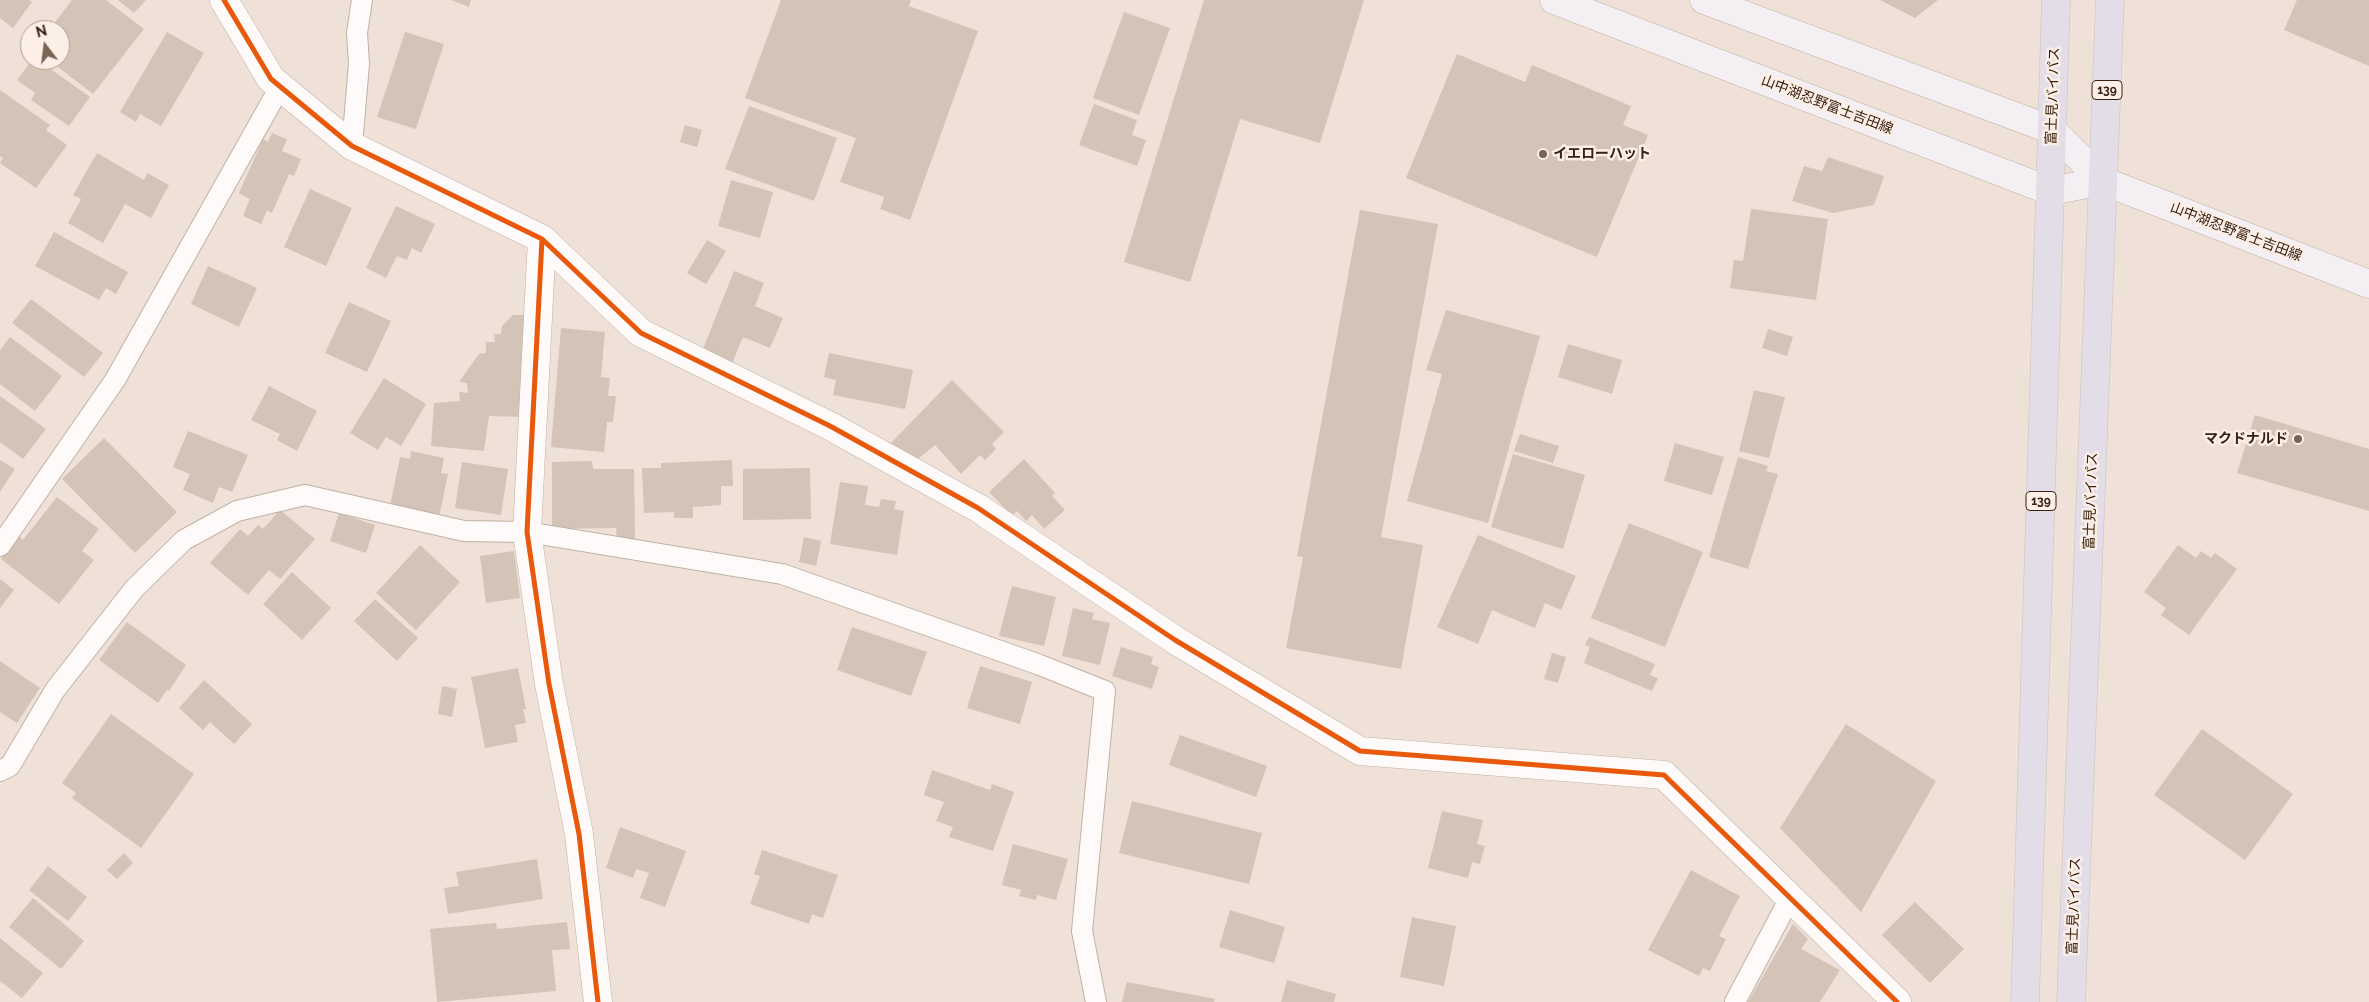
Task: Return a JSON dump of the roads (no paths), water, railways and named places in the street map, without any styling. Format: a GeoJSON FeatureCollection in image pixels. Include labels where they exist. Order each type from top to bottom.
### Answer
{"type":"FeatureCollection","features":[{"type":"Feature","properties":{"kind":"highway","name":"富士見バイパス"},"geometry":{"type":"LineString","coordinates":[[2025,1002],[2056,0]]}},
{"type":"Feature","properties":{"kind":"highway","name":"富士見バイパス"},"geometry":{"type":"LineString","coordinates":[[2070,1002],[2110,0]]}},
{"type":"Feature","properties":{"kind":"main road","name":"山中湖忍野富士吉田線"},"geometry":{"type":"LineString","coordinates":[[1554,0],[2050,191]]}},
{"type":"Feature","properties":{"kind":"main road","name":"山中湖忍野富士吉田線"},"geometry":{"type":"LineString","coordinates":[[1704,0],[2052,130],[2103,181],[2369,284]]}},
{"type":"Feature","properties":{"kind":"main road"},"geometry":{"type":"LineString","coordinates":[[2050,191],[2103,181]]}},
{"type":"Feature","properties":{"kind":"street"},"geometry":{"type":"LineString","coordinates":[[224,0],[271,79],[352,146],[542,239],[641,333],[830,426],[978,508],[1175,640],[1360,751],[1664,775],[1897,1002]]}},
{"type":"Feature","properties":{"kind":"street"},"geometry":{"type":"LineString","coordinates":[[542,239],[527,532],[549,684],[579,834],[598,1002]]}},
{"type":"Feature","properties":{"kind":"lane"},"geometry":{"type":"LineString","coordinates":[[352,146],[359,64],[358,32],[362,0]]}},
{"type":"Feature","properties":{"kind":"lane"},"geometry":{"type":"LineString","coordinates":[[0,546],[115,380],[280,87]]}},
{"type":"Feature","properties":{"kind":"lane"},"geometry":{"type":"LineString","coordinates":[[0,771],[10,766],[55,690],[134,589],[184,540],[237,511],[305,495],[464,531],[527,532],[782,574],[1040,665],[1105,691],[1082,931],[1096,1002]]}},
{"type":"Feature","properties":{"kind":"lane"},"geometry":{"type":"LineString","coordinates":[[1735,1002],[1790,898]]}},
{"type":"Feature","properties":{"kind":"place","name":"イエローハット"},"geometry":{"type":"Point","coordinates":[1543,154]}},
{"type":"Feature","properties":{"kind":"place","name":"マクドナルド"},"geometry":{"type":"Point","coordinates":[2298,439]}}]}
